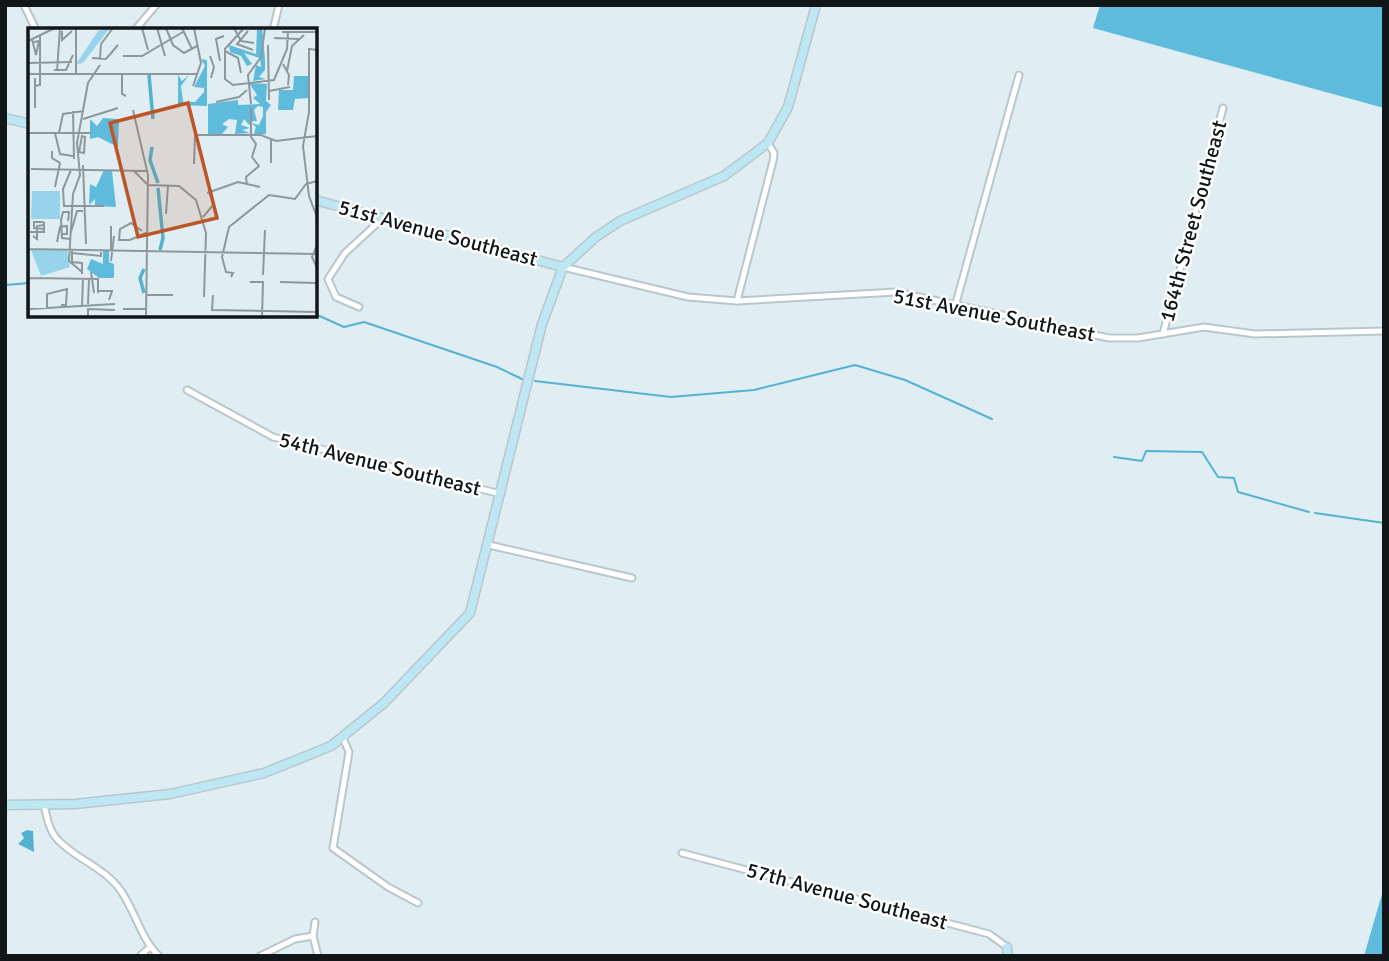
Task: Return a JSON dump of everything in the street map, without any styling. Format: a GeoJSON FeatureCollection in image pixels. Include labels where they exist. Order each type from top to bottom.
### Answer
{"type":"FeatureCollection","features":[{"type":"Feature","properties":{"kind":"street"},"geometry":{"type":"LineString","coordinates":[[24,5],[35,28]]}},
{"type":"Feature","properties":{"kind":"street"},"geometry":{"type":"LineString","coordinates":[[137,28],[156,5]]}},
{"type":"Feature","properties":{"kind":"street"},"geometry":{"type":"LineString","coordinates":[[273,28],[279,5]]}},
{"type":"Feature","properties":{"kind":"street"},"geometry":{"type":"LineString","coordinates":[[5,805],[44,805],[197,789],[289,765],[343,738],[378,709],[470,613],[548,303],[564,267],[596,237],[620,220],[724,176],[768,143],[788,107],[816,5]]}},
{"type":"Feature","properties":{"kind":"street"},"geometry":{"type":"LineString","coordinates":[[956,303],[1019,75]]}},
{"type":"Feature","properties":{"kind":"street","name":"164th Street Southeast"},"geometry":{"type":"LineString","coordinates":[[1163,334],[1223,107]]}},
{"type":"Feature","properties":{"kind":"street"},"geometry":{"type":"LineString","coordinates":[[5,118],[28,124]]}},
{"type":"Feature","properties":{"kind":"street"},"geometry":{"type":"LineString","coordinates":[[737,301],[773,161],[774,153],[768,143]]}},
{"type":"Feature","properties":{"kind":"street","name":"51st Avenue Southeast"},"geometry":{"type":"LineString","coordinates":[[317,201],[564,267],[688,297],[737,301],[896,292],[956,303],[1081,334],[1138,338],[1205,327],[1255,334],[1384,331]]}},
{"type":"Feature","properties":{"kind":"street"},"geometry":{"type":"LineString","coordinates":[[359,307],[336,297],[328,279],[345,253],[382,219]]}},
{"type":"Feature","properties":{"kind":"street","name":"54th Avenue Southeast"},"geometry":{"type":"LineString","coordinates":[[187,390],[273,438],[501,494]]}},
{"type":"Feature","properties":{"kind":"street"},"geometry":{"type":"LineString","coordinates":[[489,545],[632,578]]}},
{"type":"Feature","properties":{"kind":"street"},"geometry":{"type":"LineString","coordinates":[[343,738],[349,752],[333,848],[388,887],[418,902]]}},
{"type":"Feature","properties":{"kind":"street"},"geometry":{"type":"LineString","coordinates":[[44,805],[50,828],[58,841],[101,869],[120,891],[150,947],[159,956]]}},
{"type":"Feature","properties":{"kind":"street","name":"57th Avenue Southeast"},"geometry":{"type":"LineString","coordinates":[[682,853],[989,934],[1008,951]]}},
{"type":"Feature","properties":{"kind":"street"},"geometry":{"type":"LineString","coordinates":[[315,922],[313,936],[318,956]]}},
{"type":"Feature","properties":{"kind":"street"},"geometry":{"type":"LineString","coordinates":[[260,956],[295,939],[313,936]]}},
{"type":"Feature","properties":{"kind":"street"},"geometry":{"type":"LineString","coordinates":[[141,956],[150,947]]}},
{"type":"Feature","properties":{"kind":"shaded area"},"geometry":{"type":"Polygon","coordinates":[[[1100,5],[1384,5],[1384,108],[1093,28],[1100,5]]]}},
{"type":"Feature","properties":{"kind":"shaded area"},"geometry":{"type":"Polygon","coordinates":[[[33,831],[34,852],[18,844],[24,838],[21,833],[33,831]]]}},
{"type":"Feature","properties":{"kind":"shaded area"},"geometry":{"type":"Polygon","coordinates":[[[1384,887],[1384,956],[1364,956],[1384,887]]]}},
{"type":"Feature","properties":{"kind":"waterway"},"geometry":{"type":"LineString","coordinates":[[5,285],[28,283]]}},
{"type":"Feature","properties":{"kind":"waterway"},"geometry":{"type":"LineString","coordinates":[[317,315],[344,327],[364,322],[497,367],[522,379]]}},
{"type":"Feature","properties":{"kind":"waterway"},"geometry":{"type":"LineString","coordinates":[[535,381],[671,397],[754,390],[855,365],[905,380],[992,419]]}},
{"type":"Feature","properties":{"kind":"waterway"},"geometry":{"type":"LineString","coordinates":[[1114,457],[1142,461],[1146,451],[1202,452],[1218,477],[1234,478],[1238,492],[1309,512]]}},
{"type":"Feature","properties":{"kind":"waterway"},"geometry":{"type":"LineString","coordinates":[[1315,513],[1384,523]]}}]}
